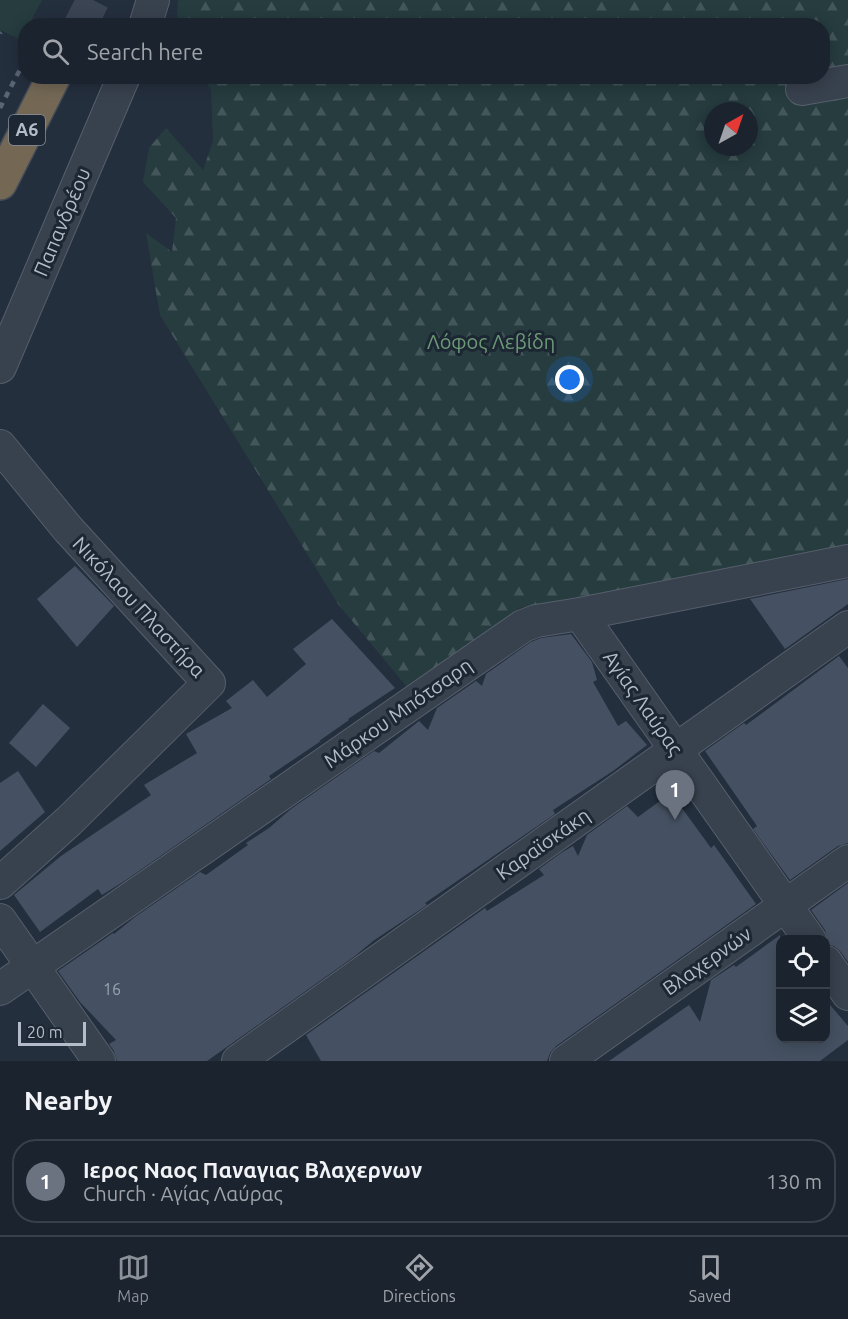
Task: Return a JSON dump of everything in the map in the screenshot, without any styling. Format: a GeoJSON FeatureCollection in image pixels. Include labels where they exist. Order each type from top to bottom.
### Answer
{"type":"FeatureCollection","features":[{"type":"Feature","properties":{"kind":"highway","name":"Α6"},"geometry":{"type":"LineString","coordinates":[[0,183],[50,84]]}},
{"type":"Feature","properties":{"kind":"street"},"geometry":{"type":"LineString","coordinates":[[147,18],[153,0]]}},
{"type":"Feature","properties":{"kind":"street"},"geometry":{"type":"LineString","coordinates":[[802,89],[848,81]]}},
{"type":"Feature","properties":{"kind":"street","name":"Παπανδρέου"},"geometry":{"type":"LineString","coordinates":[[0,368],[121,84]]}},
{"type":"Feature","properties":{"kind":"street","name":"Νικόλαου Πλαστήρα"},"geometry":{"type":"LineString","coordinates":[[0,446],[68,529],[209,683],[69,821],[0,883]]}},
{"type":"Feature","properties":{"kind":"street","name":"Μάρκου Μπότσαρη"},"geometry":{"type":"LineString","coordinates":[[0,989],[523,626],[536,621],[848,561]]}},
{"type":"Feature","properties":{"kind":"street","name":"Αγίας Λαύρας"},"geometry":{"type":"LineString","coordinates":[[580,614],[807,935]]}},
{"type":"Feature","properties":{"kind":"street","name":"Καραϊσκάκη"},"geometry":{"type":"LineString","coordinates":[[238,1061],[848,627]]}},
{"type":"Feature","properties":{"kind":"street","name":"Βλαχερνών"},"geometry":{"type":"LineString","coordinates":[[566,1061],[848,861]]}},
{"type":"Feature","properties":{"kind":"street"},"geometry":{"type":"LineString","coordinates":[[0,920],[99,1061]]}},
{"type":"Feature","properties":{"kind":"street"},"geometry":{"type":"LineString","coordinates":[[830,969],[848,994]]}},
{"type":"Feature","properties":{"kind":"green space"},"geometry":{"type":"Polygon","coordinates":[[[0,0],[42,0],[33,18],[18,18],[18,39],[0,30],[0,0]]]}},
{"type":"Feature","properties":{"kind":"green space","name":"Λόφος Λεβίδη"},"geometry":{"type":"Polygon","coordinates":[[[178,0],[848,0],[848,548],[519,608],[407,687],[338,604],[160,315],[146,233],[172,252],[176,218],[143,182],[149,148],[166,128],[203,170],[213,141],[211,90],[207,84],[830,84],[830,18],[177,18],[178,0]]]}},
{"type":"Feature","properties":{"kind":"building"},"geometry":{"type":"Polygon","coordinates":[[[75,566],[114,606],[77,647],[37,599],[75,566]]]}},
{"type":"Feature","properties":{"kind":"building"},"geometry":{"type":"Polygon","coordinates":[[[848,579],[848,604],[785,649],[750,599],[848,579]]]}},
{"type":"Feature","properties":{"kind":"building"},"geometry":{"type":"Polygon","coordinates":[[[332,619],[395,688],[348,719],[319,741],[321,741],[269,776],[271,779],[126,880],[102,895],[98,889],[40,932],[14,895],[61,856],[151,795],[144,785],[197,753],[186,734],[232,708],[226,701],[253,680],[267,697],[306,664],[293,649],[332,619]]]}},
{"type":"Feature","properties":{"kind":"building"},"geometry":{"type":"Polygon","coordinates":[[[571,634],[592,662],[597,680],[593,682],[618,726],[626,721],[647,745],[613,771],[553,810],[555,814],[425,903],[427,905],[373,941],[207,1061],[117,1061],[109,1044],[116,1040],[80,1002],[58,971],[200,872],[206,875],[248,845],[246,843],[269,828],[291,809],[374,751],[379,753],[419,721],[428,730],[437,708],[476,681],[482,686],[486,674],[531,642],[541,638],[571,634]]]}},
{"type":"Feature","properties":{"kind":"building"},"geometry":{"type":"Polygon","coordinates":[[[839,656],[848,668],[848,843],[838,846],[790,880],[753,829],[757,826],[705,751],[744,723],[746,725],[839,656]]]}},
{"type":"Feature","properties":{"kind":"building"},"geometry":{"type":"Polygon","coordinates":[[[43,704],[70,728],[36,767],[9,743],[43,704]]]}},
{"type":"Feature","properties":{"kind":"building"},"geometry":{"type":"Polygon","coordinates":[[[18,771],[45,812],[0,851],[0,783],[18,771]]]}},
{"type":"Feature","properties":{"kind":"building"},"geometry":{"type":"Polygon","coordinates":[[[671,793],[711,848],[714,845],[756,904],[556,1046],[547,1061],[321,1061],[306,1035],[485,908],[487,911],[544,875],[539,869],[561,853],[573,846],[578,856],[587,835],[627,806],[638,817],[671,793]]]}},
{"type":"Feature","properties":{"kind":"building"},"geometry":{"type":"Polygon","coordinates":[[[848,883],[848,962],[840,951],[830,945],[830,935],[826,935],[811,910],[848,883]]]}},
{"type":"Feature","properties":{"kind":"building"},"geometry":{"type":"Polygon","coordinates":[[[776,938],[776,1043],[830,1043],[830,1005],[848,1026],[848,1040],[820,1061],[609,1061],[689,1005],[700,1022],[711,980],[734,965],[736,967],[776,938]]]}},
{"type":"Feature","properties":{"kind":"tunnel"},"geometry":{"type":"LineString","coordinates":[[84,18],[93,0]]}},
{"type":"Feature","properties":{"kind":"railway"},"geometry":{"type":"LineString","coordinates":[[0,108],[18,73]]}},
{"type":"Feature","properties":{"kind":"place","name":"Ιερος Ναος Παναγιας Βλαχερνων"},"geometry":{"type":"Point","coordinates":[675,820]}}]}
